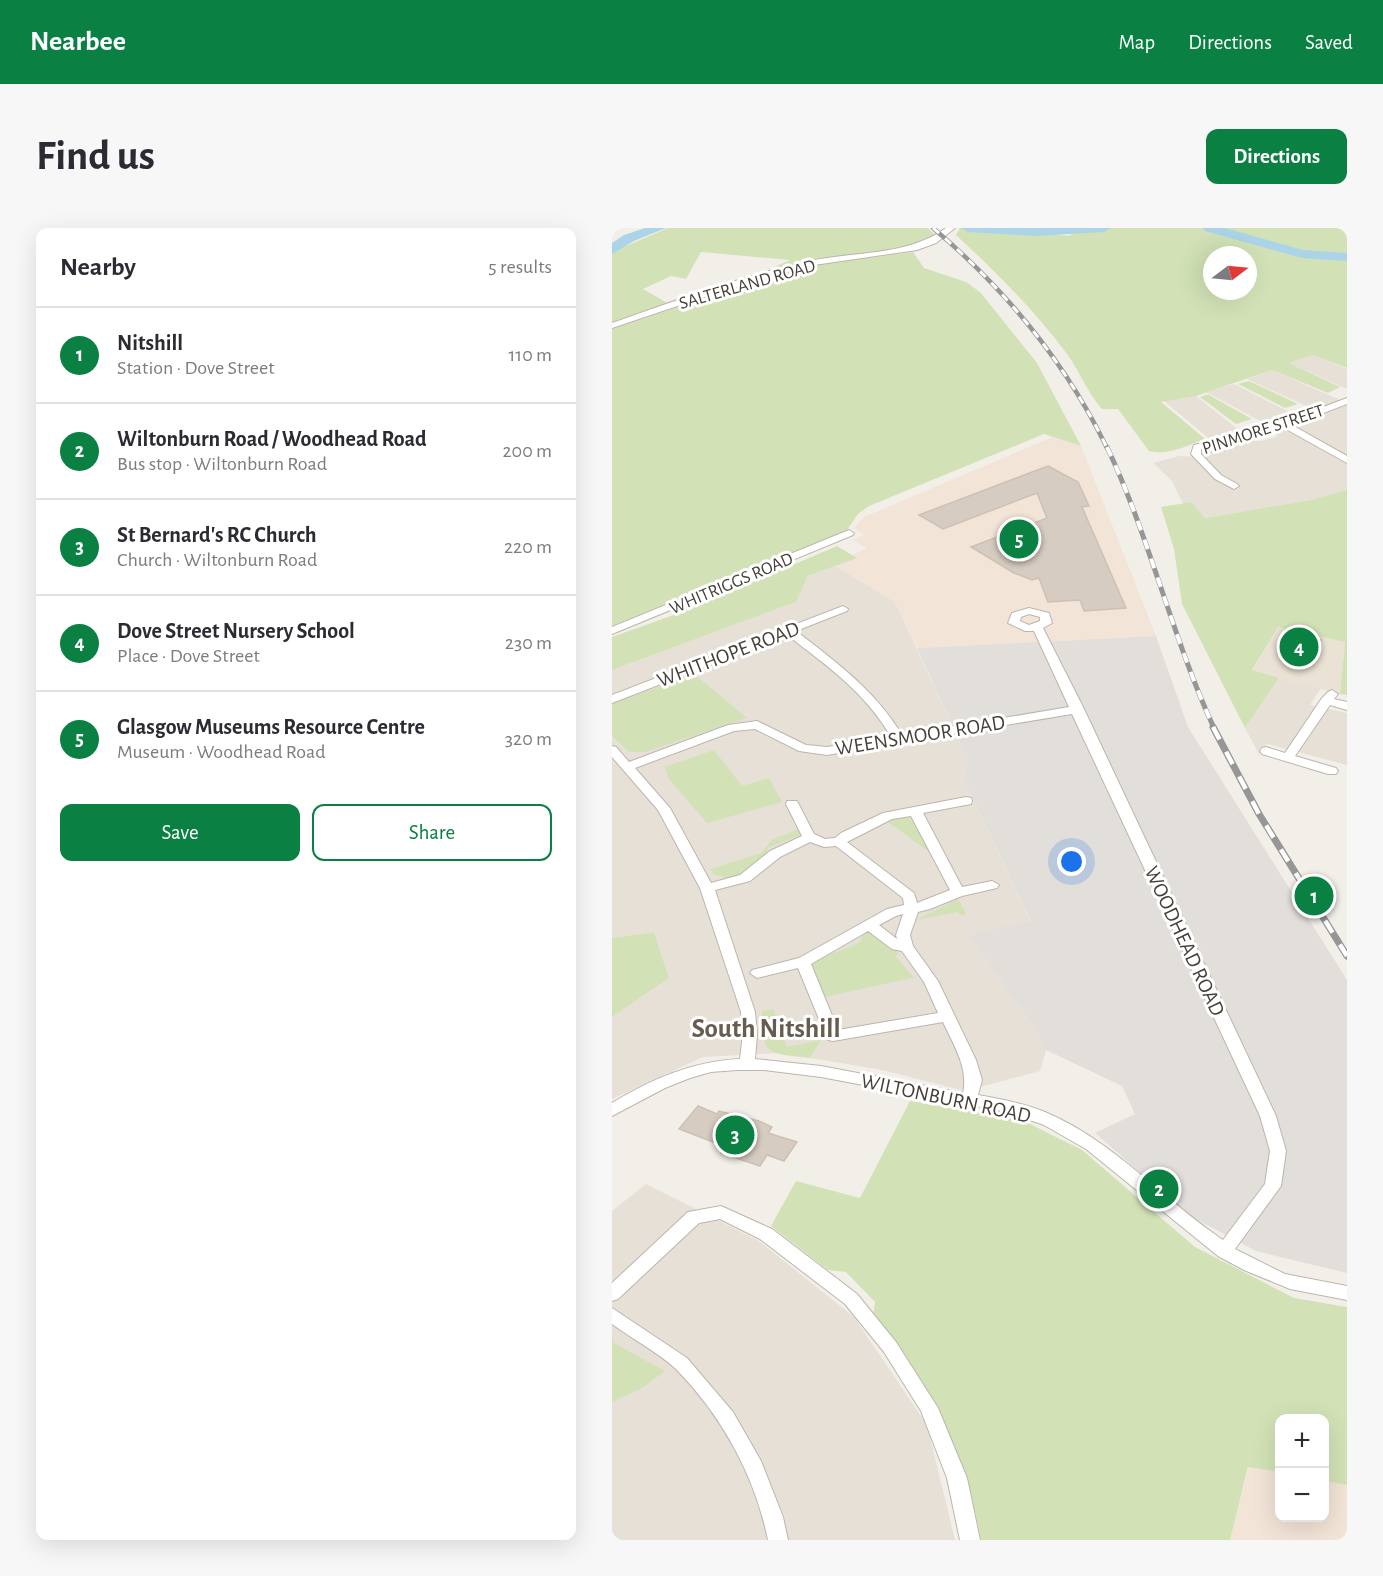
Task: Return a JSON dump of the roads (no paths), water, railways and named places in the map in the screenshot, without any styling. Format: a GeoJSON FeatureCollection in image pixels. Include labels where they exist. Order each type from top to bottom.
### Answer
{"type":"FeatureCollection","features":[{"type":"Feature","properties":{"kind":"street","name":"SALTERLAND ROAD"},"geometry":{"type":"LineString","coordinates":[[612,326],[710,291],[806,264],[914,248],[933,241],[949,229]]}},
{"type":"Feature","properties":{"kind":"street","name":"PINMORE STREET"},"geometry":{"type":"LineString","coordinates":[[1234,486],[1204,464],[1196,454],[1195,448],[1285,425],[1347,401]]}},
{"type":"Feature","properties":{"kind":"street"},"geometry":{"type":"LineString","coordinates":[[1285,425],[1347,460]]}},
{"type":"Feature","properties":{"kind":"street","name":"WHITRIGGS ROAD"},"geometry":{"type":"LineString","coordinates":[[612,631],[849,533]]}},
{"type":"Feature","properties":{"kind":"street","name":"WHITHOPE ROAD"},"geometry":{"type":"LineString","coordinates":[[612,699],[843,609]]}},
{"type":"Feature","properties":{"kind":"street","name":"WOODHEAD ROAD"},"geometry":{"type":"LineString","coordinates":[[1038,628],[1268,1116],[1278,1151],[1273,1186],[1224,1251]]}},
{"type":"Feature","properties":{"kind":"street"},"geometry":{"type":"LineString","coordinates":[[789,631],[860,686],[881,708],[899,739]]}},
{"type":"Feature","properties":{"kind":"street"},"geometry":{"type":"LineString","coordinates":[[1288,757],[1329,697],[1347,706]]}},
{"type":"Feature","properties":{"kind":"street","name":"WEENSMOOR ROAD"},"geometry":{"type":"LineString","coordinates":[[629,766],[732,728],[757,725],[803,748],[827,751],[1078,709]]}},
{"type":"Feature","properties":{"kind":"street"},"geometry":{"type":"LineString","coordinates":[[612,750],[629,766],[664,808],[707,888],[748,1011],[750,1034],[747,1064]]}},
{"type":"Feature","properties":{"kind":"street"},"geometry":{"type":"LineString","coordinates":[[1266,750],[1332,771]]}},
{"type":"Feature","properties":{"kind":"street"},"geometry":{"type":"LineString","coordinates":[[792,804],[809,837],[824,843],[839,842],[846,836],[888,816],[966,801]]}},
{"type":"Feature","properties":{"kind":"street"},"geometry":{"type":"LineString","coordinates":[[915,811],[958,892]]}},
{"type":"Feature","properties":{"kind":"street"},"geometry":{"type":"LineString","coordinates":[[707,888],[745,878],[775,854],[809,837]]}},
{"type":"Feature","properties":{"kind":"street"},"geometry":{"type":"LineString","coordinates":[[839,842],[909,896],[912,909],[903,935],[906,947],[931,981],[948,1016],[974,1080],[969,1100]]}},
{"type":"Feature","properties":{"kind":"street"},"geometry":{"type":"LineString","coordinates":[[757,973],[803,962],[892,912],[912,909],[958,892],[992,885]]}},
{"type":"Feature","properties":{"kind":"street"},"geometry":{"type":"LineString","coordinates":[[869,925],[897,946],[906,947]]}},
{"type":"Feature","properties":{"kind":"street"},"geometry":{"type":"LineString","coordinates":[[803,962],[833,1036],[948,1016]]}},
{"type":"Feature","properties":{"kind":"street","name":"WILTONBURN ROAD"},"geometry":{"type":"LineString","coordinates":[[612,1110],[646,1089],[709,1067],[747,1064],[787,1067],[969,1100],[1047,1119],[1113,1160],[1183,1222],[1224,1251],[1273,1276],[1307,1286],[1347,1293]]}},
{"type":"Feature","properties":{"kind":"street"},"geometry":{"type":"LineString","coordinates":[[612,1294],[694,1217],[721,1212],[765,1234],[851,1299],[890,1347],[929,1408],[957,1478],[970,1540]]}},
{"type":"Feature","properties":{"kind":"street"},"geometry":{"type":"LineString","coordinates":[[612,1315],[681,1363],[726,1418],[752,1461],[773,1517],[778,1540]]}},
{"type":"Feature","properties":{"kind":"waterway"},"geometry":{"type":"LineString","coordinates":[[612,250],[629,238],[659,228]]}},
{"type":"Feature","properties":{"kind":"waterway"},"geometry":{"type":"LineString","coordinates":[[968,228],[1035,232],[1104,228]]}},
{"type":"Feature","properties":{"kind":"waterway"},"geometry":{"type":"LineString","coordinates":[[1210,228],[1302,254],[1347,257]]}},
{"type":"Feature","properties":{"kind":"railway"},"geometry":{"type":"LineString","coordinates":[[933,228],[985,276],[1032,329],[1073,386],[1107,448]]}},
{"type":"Feature","properties":{"kind":"railway"},"geometry":{"type":"LineString","coordinates":[[1107,447],[1136,516],[1199,694],[1214,728]]}},
{"type":"Feature","properties":{"kind":"railway"},"geometry":{"type":"LineString","coordinates":[[1213,727],[1259,814],[1347,956]]}},
{"type":"Feature","properties":{"kind":"place","name":"Glasgow Museums Resource Centre"},"geometry":{"type":"Point","coordinates":[1019,539]}},
{"type":"Feature","properties":{"kind":"place","name":"Dove Street Nursery School"},"geometry":{"type":"Point","coordinates":[1299,647]}},
{"type":"Feature","properties":{"kind":"place","name":"Nitshill"},"geometry":{"type":"Point","coordinates":[1314,896]}},
{"type":"Feature","properties":{"kind":"place","name":"St Bernard's RC Church"},"geometry":{"type":"Point","coordinates":[735,1135]}},
{"type":"Feature","properties":{"kind":"place","name":"Wiltonburn Road / Woodhead Road"},"geometry":{"type":"Point","coordinates":[1159,1189]}},
{"type":"Feature","properties":{"kind":"district","name":"South Nitshill"},"geometry":{"type":"Point","coordinates":[766,1028]}}]}
